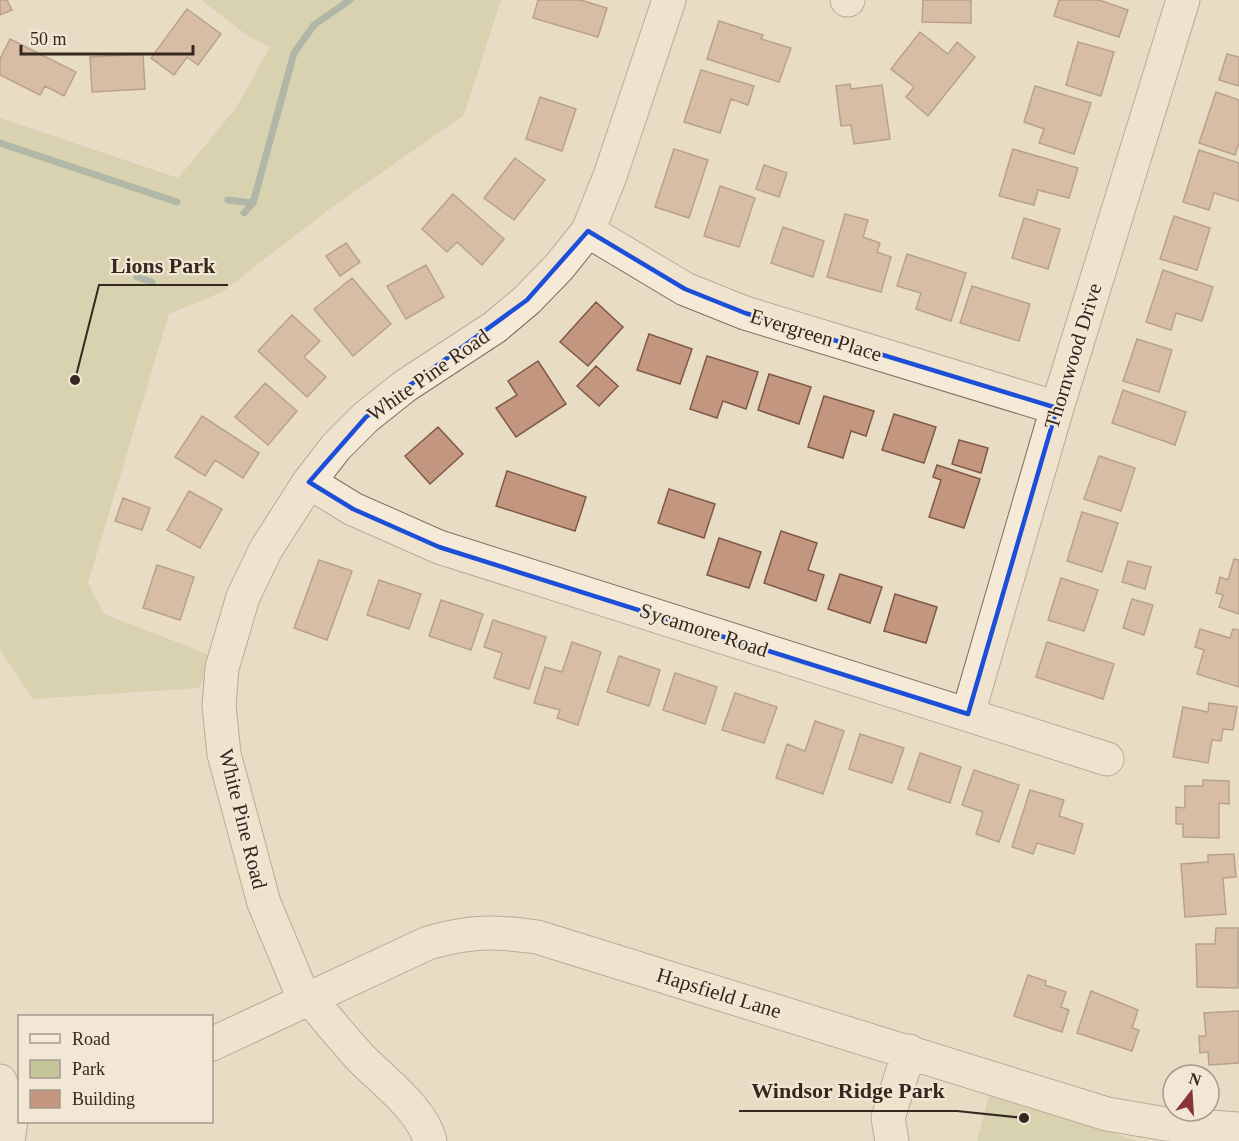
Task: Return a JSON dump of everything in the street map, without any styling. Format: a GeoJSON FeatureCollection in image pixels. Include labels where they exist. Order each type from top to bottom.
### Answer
{"type":"FeatureCollection","features":[{"type":"Feature","properties":{"kind":"street","name":"White Pine Road"},"geometry":{"type":"LineString","coordinates":[[430,1141],[428,1134],[404,1100],[307,998],[264,903],[224,754],[219,706],[222,668],[243,597],[266,549],[309,482],[336,447],[366,417],[405,386],[495,327],[527,300],[559,267],[588,231],[610,176],[669,0]]}},
{"type":"Feature","properties":{"kind":"street","name":"Thornwood Drive"},"geometry":{"type":"LineString","coordinates":[[968,714],[1057,408],[1183,0]]}},
{"type":"Feature","properties":{"kind":"street","name":"Evergreen Place"},"geometry":{"type":"LineString","coordinates":[[588,231],[685,289],[745,313],[1057,408]]}},
{"type":"Feature","properties":{"kind":"street","name":"Sycamore Road"},"geometry":{"type":"LineString","coordinates":[[309,482],[353,509],[439,547],[1107,759]]}},
{"type":"Feature","properties":{"kind":"street","name":"Hapsfield Lane"},"geometry":{"type":"LineString","coordinates":[[213,1044],[307,998],[428,944],[458,935],[492,931],[537,937],[1107,1114],[1166,1124],[1239,1129]]}},
{"type":"Feature","properties":{"kind":"street"},"geometry":{"type":"LineString","coordinates":[[892,1141],[888,1118],[909,1051]]}},
{"type":"Feature","properties":{"kind":"street"},"geometry":{"type":"LineString","coordinates":[[0,1065],[18,1063]]}},
{"type":"Feature","properties":{"kind":"street"},"geometry":{"type":"LineString","coordinates":[[0,1081],[12,1112],[8,1141]]}},
{"type":"Feature","properties":{"kind":"highlighted area"},"geometry":{"type":"Polygon","coordinates":[[[588,231],[685,289],[745,313],[1057,408],[968,714],[439,547],[353,509],[309,482],[366,417],[527,300],[588,231]]]}},
{"type":"Feature","properties":{"kind":"green space"},"geometry":{"type":"Polygon","coordinates":[[[201,0],[501,0],[464,115],[331,208],[222,292],[169,314],[88,583],[104,614],[213,656],[199,688],[33,699],[0,650],[0,118],[178,178],[236,108],[270,47],[248,36],[201,0]]]}},
{"type":"Feature","properties":{"kind":"green space"},"geometry":{"type":"Polygon","coordinates":[[[989,1095],[1139,1141],[977,1141],[989,1095]]]}},
{"type":"Feature","properties":{"kind":"building"},"geometry":{"type":"Polygon","coordinates":[[[0,0],[7,0],[12,10],[0,15],[0,0]]]}},
{"type":"Feature","properties":{"kind":"building"},"geometry":{"type":"Polygon","coordinates":[[[538,0],[581,0],[607,8],[598,37],[533,18],[538,0]]]}},
{"type":"Feature","properties":{"kind":"building"},"geometry":{"type":"Polygon","coordinates":[[[923,0],[971,0],[971,23],[922,22],[923,0]]]}},
{"type":"Feature","properties":{"kind":"building"},"geometry":{"type":"Polygon","coordinates":[[[1059,0],[1099,0],[1128,10],[1119,37],[1054,16],[1059,0]]]}},
{"type":"Feature","properties":{"kind":"building"},"geometry":{"type":"Polygon","coordinates":[[[187,9],[221,34],[198,65],[187,57],[174,75],[151,58],[187,9]]]}},
{"type":"Feature","properties":{"kind":"building"},"geometry":{"type":"Polygon","coordinates":[[[719,21],[763,35],[761,39],[791,48],[779,82],[707,59],[719,21]]]}},
{"type":"Feature","properties":{"kind":"building"},"geometry":{"type":"Polygon","coordinates":[[[920,32],[948,54],[957,42],[975,57],[928,116],[906,97],[914,87],[891,69],[920,32]]]}},
{"type":"Feature","properties":{"kind":"building"},"geometry":{"type":"Polygon","coordinates":[[[10,39],[76,72],[64,96],[45,86],[40,95],[0,75],[0,59],[10,39]]]}},
{"type":"Feature","properties":{"kind":"building"},"geometry":{"type":"Polygon","coordinates":[[[1078,42],[1114,52],[1101,96],[1066,85],[1078,42]]]}},
{"type":"Feature","properties":{"kind":"building"},"geometry":{"type":"Polygon","coordinates":[[[143,54],[145,89],[92,92],[90,57],[143,54]]]}},
{"type":"Feature","properties":{"kind":"building"},"geometry":{"type":"Polygon","coordinates":[[[1227,54],[1239,57],[1239,86],[1219,80],[1227,54]]]}},
{"type":"Feature","properties":{"kind":"building"},"geometry":{"type":"Polygon","coordinates":[[[701,70],[754,86],[748,105],[731,99],[720,133],[684,122],[701,70]]]}},
{"type":"Feature","properties":{"kind":"building"},"geometry":{"type":"Polygon","coordinates":[[[850,84],[851,89],[882,85],[890,139],[854,144],[851,125],[841,126],[836,86],[850,84]]]}},
{"type":"Feature","properties":{"kind":"building"},"geometry":{"type":"Polygon","coordinates":[[[1035,86],[1091,103],[1074,154],[1039,143],[1044,129],[1024,122],[1035,86]]]}},
{"type":"Feature","properties":{"kind":"building"},"geometry":{"type":"Polygon","coordinates":[[[1216,92],[1239,100],[1239,143],[1235,155],[1199,143],[1216,92]]]}},
{"type":"Feature","properties":{"kind":"building"},"geometry":{"type":"Polygon","coordinates":[[[540,97],[576,109],[562,151],[526,139],[540,97]]]}},
{"type":"Feature","properties":{"kind":"building"},"geometry":{"type":"Polygon","coordinates":[[[674,149],[708,160],[689,218],[655,207],[674,149]]]}},
{"type":"Feature","properties":{"kind":"building"},"geometry":{"type":"Polygon","coordinates":[[[1013,149],[1078,168],[1069,198],[1038,190],[1034,205],[999,196],[1013,149]]]}},
{"type":"Feature","properties":{"kind":"building"},"geometry":{"type":"Polygon","coordinates":[[[1199,150],[1239,163],[1239,201],[1214,193],[1209,210],[1183,202],[1199,150]]]}},
{"type":"Feature","properties":{"kind":"building"},"geometry":{"type":"Polygon","coordinates":[[[515,158],[545,180],[514,220],[484,198],[515,158]]]}},
{"type":"Feature","properties":{"kind":"building"},"geometry":{"type":"Polygon","coordinates":[[[764,165],[787,173],[779,197],[756,189],[764,165]]]}},
{"type":"Feature","properties":{"kind":"building"},"geometry":{"type":"Polygon","coordinates":[[[720,186],[755,198],[739,247],[704,236],[720,186]]]}},
{"type":"Feature","properties":{"kind":"building"},"geometry":{"type":"Polygon","coordinates":[[[453,194],[504,239],[482,265],[457,242],[447,252],[422,229],[453,194]]]}},
{"type":"Feature","properties":{"kind":"building"},"geometry":{"type":"Polygon","coordinates":[[[845,214],[868,220],[863,237],[880,243],[877,252],[891,257],[881,292],[827,277],[845,214]]]}},
{"type":"Feature","properties":{"kind":"building"},"geometry":{"type":"Polygon","coordinates":[[[1174,216],[1210,228],[1197,270],[1160,259],[1174,216]]]}},
{"type":"Feature","properties":{"kind":"building"},"geometry":{"type":"Polygon","coordinates":[[[1024,218],[1060,229],[1048,269],[1012,258],[1024,218]]]}},
{"type":"Feature","properties":{"kind":"building"},"geometry":{"type":"Polygon","coordinates":[[[783,227],[824,241],[813,277],[771,263],[783,227]]]}},
{"type":"Feature","properties":{"kind":"building"},"geometry":{"type":"Polygon","coordinates":[[[346,243],[360,262],[340,276],[326,256],[346,243]]]}},
{"type":"Feature","properties":{"kind":"building"},"geometry":{"type":"Polygon","coordinates":[[[907,254],[966,273],[951,321],[916,309],[921,293],[897,286],[907,254]]]}},
{"type":"Feature","properties":{"kind":"building"},"geometry":{"type":"Polygon","coordinates":[[[426,265],[444,297],[406,319],[387,286],[426,265]]]}},
{"type":"Feature","properties":{"kind":"building"},"geometry":{"type":"Polygon","coordinates":[[[1163,270],[1213,287],[1202,321],[1176,313],[1171,330],[1146,322],[1163,270]]]}},
{"type":"Feature","properties":{"kind":"building"},"geometry":{"type":"Polygon","coordinates":[[[352,278],[391,324],[353,356],[314,309],[352,278]]]}},
{"type":"Feature","properties":{"kind":"building"},"geometry":{"type":"Polygon","coordinates":[[[972,286],[1030,304],[1019,341],[960,323],[972,286]]]}},
{"type":"Feature","properties":{"kind":"building"},"geometry":{"type":"Polygon","coordinates":[[[596,302],[623,327],[588,366],[560,342],[596,302]]]}},
{"type":"Feature","properties":{"kind":"building"},"geometry":{"type":"Polygon","coordinates":[[[292,315],[320,341],[304,357],[326,377],[307,397],[258,351],[292,315]]]}},
{"type":"Feature","properties":{"kind":"building"},"geometry":{"type":"Polygon","coordinates":[[[649,334],[692,349],[680,384],[637,370],[649,334]]]}},
{"type":"Feature","properties":{"kind":"building"},"geometry":{"type":"Polygon","coordinates":[[[1137,339],[1172,350],[1159,392],[1123,381],[1137,339]]]}},
{"type":"Feature","properties":{"kind":"building"},"geometry":{"type":"Polygon","coordinates":[[[707,356],[758,372],[746,409],[723,401],[717,418],[690,409],[707,356]]]}},
{"type":"Feature","properties":{"kind":"building"},"geometry":{"type":"Polygon","coordinates":[[[538,361],[566,404],[516,437],[496,408],[517,395],[508,381],[538,361]]]}},
{"type":"Feature","properties":{"kind":"building"},"geometry":{"type":"Polygon","coordinates":[[[596,366],[618,386],[599,406],[577,386],[596,366]]]}},
{"type":"Feature","properties":{"kind":"building"},"geometry":{"type":"Polygon","coordinates":[[[769,374],[811,387],[799,424],[758,410],[769,374]]]}},
{"type":"Feature","properties":{"kind":"building"},"geometry":{"type":"Polygon","coordinates":[[[265,383],[297,411],[268,445],[235,417],[265,383]]]}},
{"type":"Feature","properties":{"kind":"building"},"geometry":{"type":"Polygon","coordinates":[[[1123,390],[1186,412],[1175,445],[1112,423],[1123,390]]]}},
{"type":"Feature","properties":{"kind":"building"},"geometry":{"type":"Polygon","coordinates":[[[824,396],[874,411],[866,436],[851,431],[843,458],[808,447],[824,396]]]}},
{"type":"Feature","properties":{"kind":"building"},"geometry":{"type":"Polygon","coordinates":[[[894,414],[936,427],[924,463],[882,450],[894,414]]]}},
{"type":"Feature","properties":{"kind":"building"},"geometry":{"type":"Polygon","coordinates":[[[202,416],[259,453],[243,478],[215,460],[205,476],[175,457],[202,416]]]}},
{"type":"Feature","properties":{"kind":"building"},"geometry":{"type":"Polygon","coordinates":[[[438,427],[463,454],[430,484],[405,456],[438,427]]]}},
{"type":"Feature","properties":{"kind":"building"},"geometry":{"type":"Polygon","coordinates":[[[959,440],[988,448],[981,473],[952,464],[959,440]]]}},
{"type":"Feature","properties":{"kind":"building"},"geometry":{"type":"Polygon","coordinates":[[[1099,456],[1135,468],[1121,511],[1084,499],[1099,456]]]}},
{"type":"Feature","properties":{"kind":"building"},"geometry":{"type":"Polygon","coordinates":[[[937,465],[980,479],[964,528],[929,517],[941,480],[933,477],[937,465]]]}},
{"type":"Feature","properties":{"kind":"building"},"geometry":{"type":"Polygon","coordinates":[[[507,471],[586,497],[575,531],[496,506],[507,471]]]}},
{"type":"Feature","properties":{"kind":"building"},"geometry":{"type":"Polygon","coordinates":[[[669,489],[715,504],[704,538],[658,523],[669,489]]]}},
{"type":"Feature","properties":{"kind":"building"},"geometry":{"type":"Polygon","coordinates":[[[189,491],[222,509],[200,548],[167,530],[189,491]]]}},
{"type":"Feature","properties":{"kind":"building"},"geometry":{"type":"Polygon","coordinates":[[[123,498],[150,508],[142,530],[115,521],[123,498]]]}},
{"type":"Feature","properties":{"kind":"building"},"geometry":{"type":"Polygon","coordinates":[[[1082,512],[1118,523],[1102,572],[1067,561],[1082,512]]]}},
{"type":"Feature","properties":{"kind":"building"},"geometry":{"type":"Polygon","coordinates":[[[781,531],[817,543],[808,570],[824,575],[816,601],[764,583],[781,531]]]}},
{"type":"Feature","properties":{"kind":"building"},"geometry":{"type":"Polygon","coordinates":[[[719,538],[761,552],[749,588],[707,575],[719,538]]]}},
{"type":"Feature","properties":{"kind":"building"},"geometry":{"type":"Polygon","coordinates":[[[1234,559],[1239,560],[1239,614],[1219,607],[1223,595],[1216,593],[1220,577],[1228,580],[1234,559]]]}},
{"type":"Feature","properties":{"kind":"building"},"geometry":{"type":"Polygon","coordinates":[[[319,560],[352,571],[327,640],[294,628],[319,560]]]}},
{"type":"Feature","properties":{"kind":"building"},"geometry":{"type":"Polygon","coordinates":[[[1128,561],[1151,567],[1145,589],[1122,582],[1128,561]]]}},
{"type":"Feature","properties":{"kind":"building"},"geometry":{"type":"Polygon","coordinates":[[[157,565],[194,577],[180,620],[143,608],[157,565]]]}},
{"type":"Feature","properties":{"kind":"building"},"geometry":{"type":"Polygon","coordinates":[[[840,574],[882,587],[870,623],[828,609],[840,574]]]}},
{"type":"Feature","properties":{"kind":"building"},"geometry":{"type":"Polygon","coordinates":[[[1061,578],[1098,590],[1084,631],[1048,620],[1061,578]]]}},
{"type":"Feature","properties":{"kind":"building"},"geometry":{"type":"Polygon","coordinates":[[[379,580],[421,594],[409,629],[367,615],[379,580]]]}},
{"type":"Feature","properties":{"kind":"building"},"geometry":{"type":"Polygon","coordinates":[[[895,594],[937,607],[926,643],[884,631],[895,594]]]}},
{"type":"Feature","properties":{"kind":"building"},"geometry":{"type":"Polygon","coordinates":[[[1132,599],[1153,605],[1144,635],[1123,628],[1132,599]]]}},
{"type":"Feature","properties":{"kind":"building"},"geometry":{"type":"Polygon","coordinates":[[[441,600],[483,614],[471,650],[429,636],[441,600]]]}},
{"type":"Feature","properties":{"kind":"building"},"geometry":{"type":"Polygon","coordinates":[[[493,620],[546,637],[529,689],[494,678],[502,653],[484,647],[493,620]]]}},
{"type":"Feature","properties":{"kind":"building"},"geometry":{"type":"Polygon","coordinates":[[[1200,629],[1230,638],[1233,629],[1239,630],[1239,687],[1197,674],[1204,650],[1195,647],[1200,629]]]}},
{"type":"Feature","properties":{"kind":"building"},"geometry":{"type":"Polygon","coordinates":[[[572,642],[601,652],[578,725],[557,718],[560,710],[534,703],[545,667],[562,672],[572,642]]]}},
{"type":"Feature","properties":{"kind":"building"},"geometry":{"type":"Polygon","coordinates":[[[1047,642],[1114,664],[1103,699],[1036,677],[1047,642]]]}},
{"type":"Feature","properties":{"kind":"building"},"geometry":{"type":"Polygon","coordinates":[[[619,656],[660,670],[649,706],[607,692],[619,656]]]}},
{"type":"Feature","properties":{"kind":"building"},"geometry":{"type":"Polygon","coordinates":[[[675,673],[717,687],[705,724],[663,710],[675,673]]]}},
{"type":"Feature","properties":{"kind":"building"},"geometry":{"type":"Polygon","coordinates":[[[735,693],[777,707],[764,743],[722,730],[735,693]]]}},
{"type":"Feature","properties":{"kind":"building"},"geometry":{"type":"Polygon","coordinates":[[[1209,703],[1237,707],[1233,730],[1223,729],[1221,741],[1212,740],[1208,763],[1173,757],[1183,707],[1208,712],[1209,703]]]}},
{"type":"Feature","properties":{"kind":"building"},"geometry":{"type":"Polygon","coordinates":[[[815,721],[844,731],[823,794],[776,778],[787,744],[805,751],[815,721]]]}},
{"type":"Feature","properties":{"kind":"building"},"geometry":{"type":"Polygon","coordinates":[[[860,734],[904,748],[892,783],[849,769],[860,734]]]}},
{"type":"Feature","properties":{"kind":"building"},"geometry":{"type":"Polygon","coordinates":[[[920,753],[961,767],[950,803],[908,789],[920,753]]]}},
{"type":"Feature","properties":{"kind":"building"},"geometry":{"type":"Polygon","coordinates":[[[974,770],[1019,785],[999,842],[976,834],[983,812],[962,805],[974,770]]]}},
{"type":"Feature","properties":{"kind":"building"},"geometry":{"type":"Polygon","coordinates":[[[1203,780],[1229,781],[1229,804],[1219,803],[1219,838],[1183,837],[1183,824],[1176,824],[1176,807],[1185,808],[1185,786],[1203,786],[1203,780]]]}},
{"type":"Feature","properties":{"kind":"building"},"geometry":{"type":"Polygon","coordinates":[[[1030,790],[1064,800],[1059,816],[1083,824],[1074,854],[1037,843],[1033,854],[1012,847],[1030,790]]]}},
{"type":"Feature","properties":{"kind":"building"},"geometry":{"type":"Polygon","coordinates":[[[1234,854],[1236,877],[1223,878],[1226,914],[1185,917],[1181,864],[1208,862],[1208,855],[1234,854]]]}},
{"type":"Feature","properties":{"kind":"building"},"geometry":{"type":"Polygon","coordinates":[[[1216,928],[1238,928],[1238,988],[1197,987],[1196,944],[1215,944],[1216,928]]]}},
{"type":"Feature","properties":{"kind":"building"},"geometry":{"type":"Polygon","coordinates":[[[1028,975],[1046,981],[1045,985],[1066,992],[1061,1007],[1069,1010],[1062,1032],[1014,1016],[1028,975]]]}},
{"type":"Feature","properties":{"kind":"building"},"geometry":{"type":"Polygon","coordinates":[[[1091,991],[1138,1010],[1132,1028],[1139,1030],[1132,1051],[1077,1033],[1091,991]]]}},
{"type":"Feature","properties":{"kind":"building"},"geometry":{"type":"Polygon","coordinates":[[[1239,1011],[1239,1063],[1209,1063],[1208,1052],[1200,1053],[1199,1036],[1206,1036],[1204,1013],[1239,1011]]]}},
{"type":"Feature","properties":{"kind":"waterway"},"geometry":{"type":"LineString","coordinates":[[228,200],[253,203],[294,53],[314,25],[350,0]]}},
{"type":"Feature","properties":{"kind":"waterway"},"geometry":{"type":"LineString","coordinates":[[0,143],[177,202]]}},
{"type":"Feature","properties":{"kind":"waterway"},"geometry":{"type":"LineString","coordinates":[[244,213],[253,203]]}},
{"type":"Feature","properties":{"kind":"waterway"},"geometry":{"type":"LineString","coordinates":[[137,277],[152,282]]}},
{"type":"Feature","properties":{"kind":"place","name":"Lions Park"},"geometry":{"type":"Point","coordinates":[75,380]}},
{"type":"Feature","properties":{"kind":"place","name":"Windsor Ridge Park"},"geometry":{"type":"Point","coordinates":[1024,1118]}}]}
